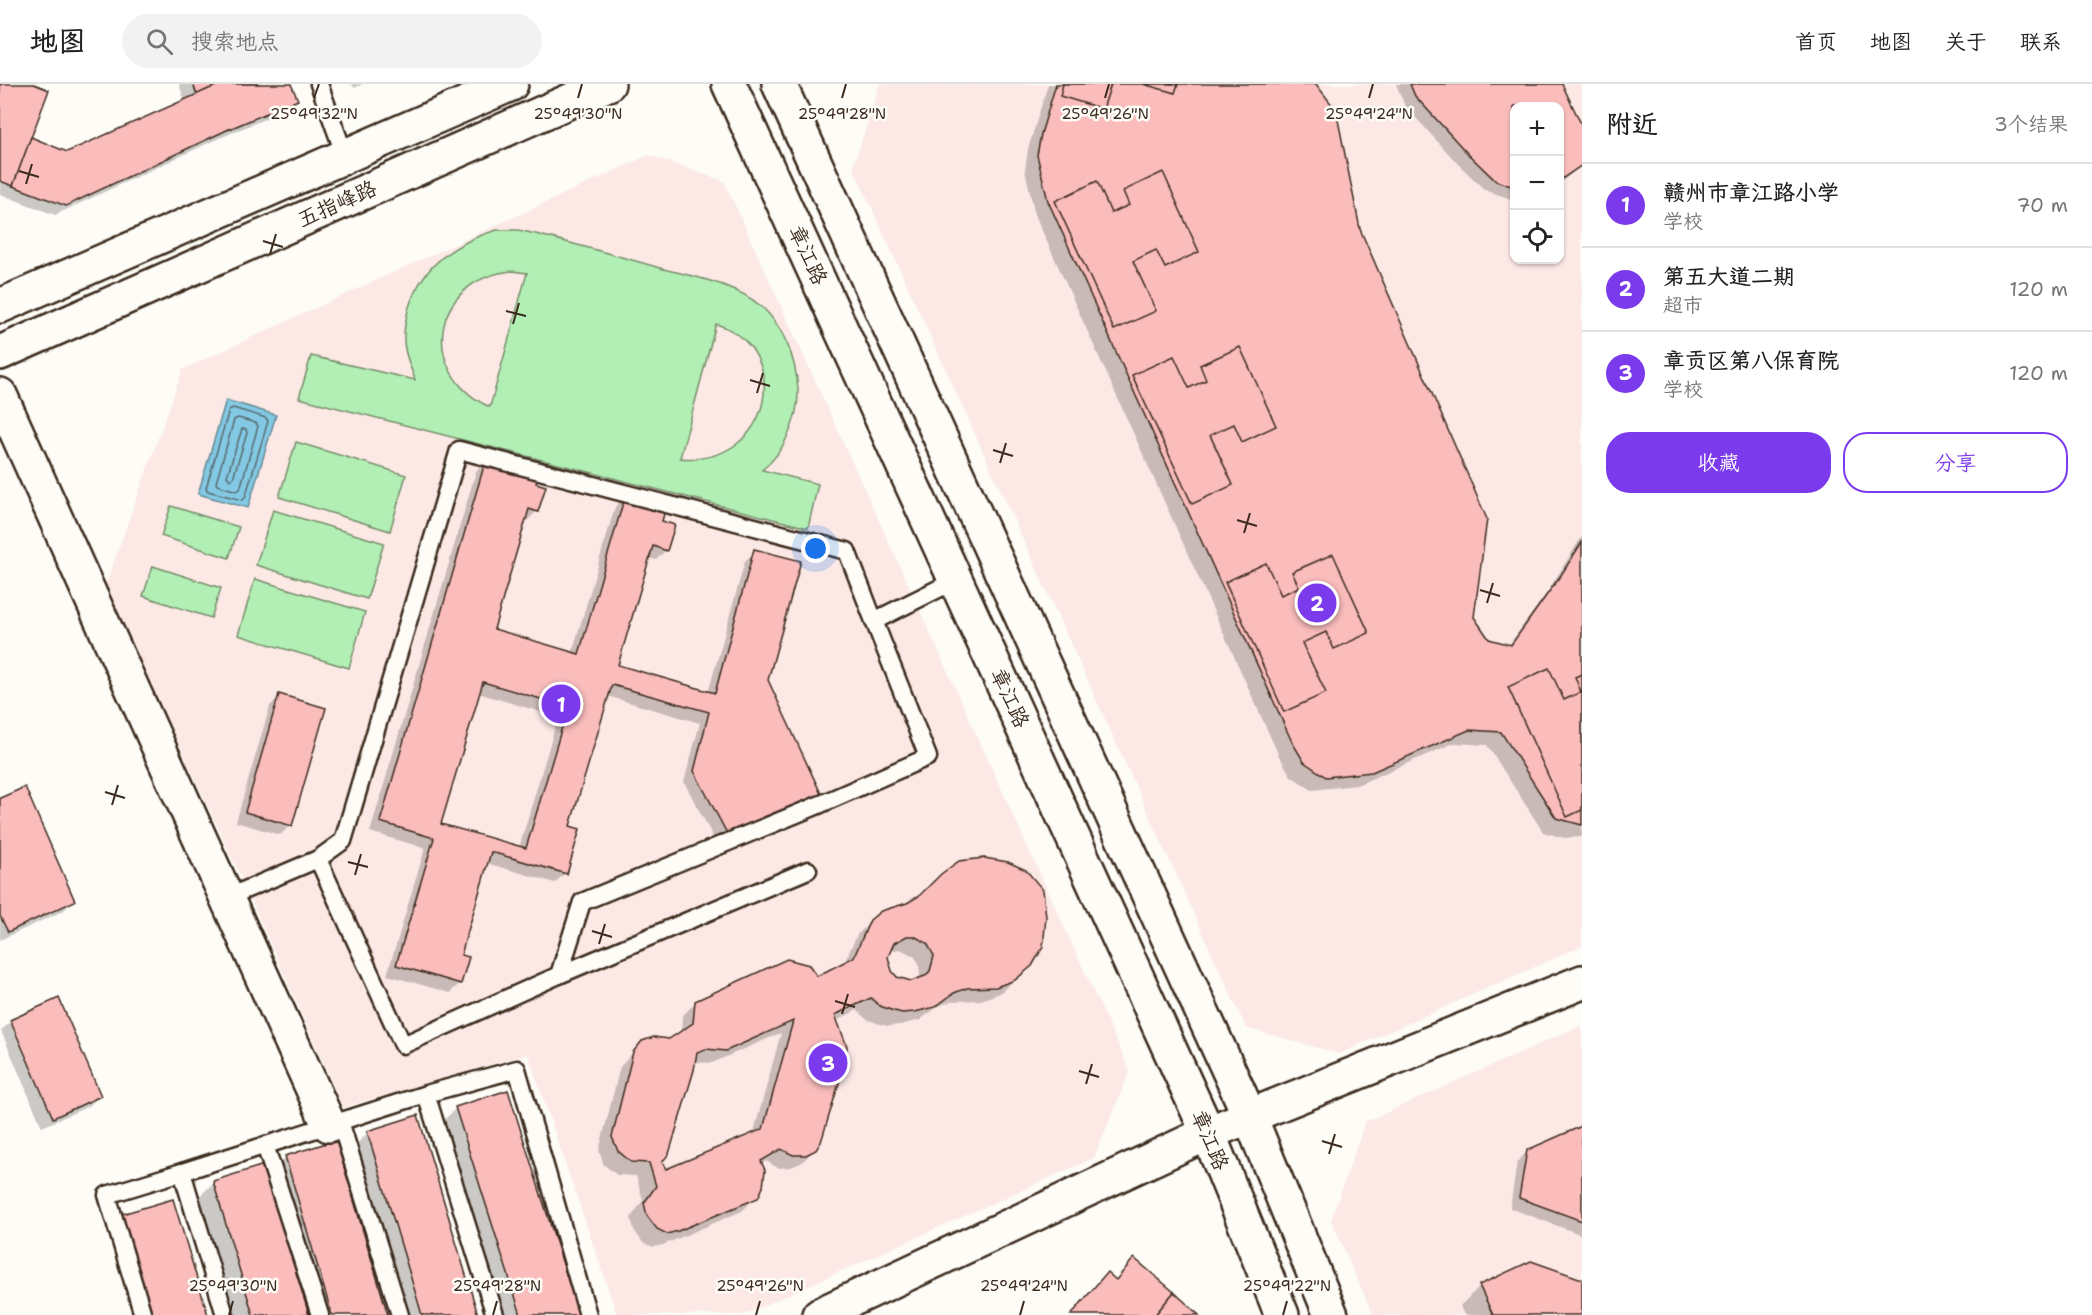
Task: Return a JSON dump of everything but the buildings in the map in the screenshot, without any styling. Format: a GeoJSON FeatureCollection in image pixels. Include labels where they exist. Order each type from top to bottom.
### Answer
{"type":"FeatureCollection","features":[{"type":"Feature","properties":{"kind":"main road","name":"五指峰路"},"geometry":{"type":"LineString","coordinates":[[0,306],[510,84]]}},
{"type":"Feature","properties":{"kind":"main road","name":"五指峰路"},"geometry":{"type":"LineString","coordinates":[[0,353],[608,84]]}},
{"type":"Feature","properties":{"kind":"main road","name":"章江路"},"geometry":{"type":"LineString","coordinates":[[729,84],[1208,1133],[1282,1315]]}},
{"type":"Feature","properties":{"kind":"main road","name":"章江路"},"geometry":{"type":"LineString","coordinates":[[778,84],[1250,1117],[1331,1315]]}},
{"type":"Feature","properties":{"kind":"main road"},"geometry":{"type":"LineString","coordinates":[[0,395],[226,898],[335,1123]]}},
{"type":"Feature","properties":{"kind":"main road"},"geometry":{"type":"LineString","coordinates":[[819,1315],[1208,1133],[1582,982]]}},
{"type":"Feature","properties":{"kind":"lane"},"geometry":{"type":"LineString","coordinates":[[319,84],[345,156]]}},
{"type":"Feature","properties":{"kind":"lane"},"geometry":{"type":"LineString","coordinates":[[226,898],[318,860],[343,841],[459,450],[847,551],[928,757],[821,804],[582,902],[559,975]]}},
{"type":"Feature","properties":{"kind":"lane"},"geometry":{"type":"LineString","coordinates":[[874,621],[956,580]]}},
{"type":"Feature","properties":{"kind":"lane"},"geometry":{"type":"LineString","coordinates":[[318,860],[404,1045],[559,975],[808,870]]}},
{"type":"Feature","properties":{"kind":"lane"},"geometry":{"type":"LineString","coordinates":[[143,1315],[107,1195],[426,1094],[517,1069],[588,1315]]}},
{"type":"Feature","properties":{"kind":"lane"},"geometry":{"type":"LineString","coordinates":[[426,1094],[495,1315]]}},
{"type":"Feature","properties":{"kind":"lane"},"geometry":{"type":"LineString","coordinates":[[335,1123],[400,1315]]}},
{"type":"Feature","properties":{"kind":"lane"},"geometry":{"type":"LineString","coordinates":[[265,1145],[320,1315]]}},
{"type":"Feature","properties":{"kind":"lane"},"geometry":{"type":"LineString","coordinates":[[182,1172],[225,1315]]}},
{"type":"Feature","properties":{"kind":"shaded area"},"geometry":{"type":"Polygon","coordinates":[[[880,84],[1582,84],[1582,946],[1339,1054],[1246,1028],[853,167],[880,84]]]}},
{"type":"Feature","properties":{"kind":"shaded area"},"geometry":{"type":"Polygon","coordinates":[[[649,155],[724,181],[1130,1071],[1094,1158],[743,1315],[617,1315],[528,1054],[343,1108],[244,884],[105,586],[183,369],[649,155]]]}},
{"type":"Feature","properties":{"kind":"shaded area"},"geometry":{"type":"Polygon","coordinates":[[[1582,1025],[1582,1315],[1373,1315],[1331,1220],[1365,1122],[1582,1025]]]}},
{"type":"Feature","properties":{"kind":"green space"},"geometry":{"type":"Polygon","coordinates":[[[497,230],[518,230],[536,234],[726,286],[762,307],[777,324],[788,345],[797,378],[798,400],[793,422],[784,444],[762,470],[818,484],[808,528],[299,398],[311,356],[415,380],[406,353],[404,328],[415,292],[422,279],[442,257],[482,235],[497,230]],[[512,271],[485,278],[464,291],[450,309],[443,329],[444,351],[451,373],[467,392],[490,407],[527,273],[512,271]],[[716,324],[680,458],[712,456],[736,444],[753,426],[762,403],[764,379],[756,356],[741,337],[716,324]]]}},
{"type":"Feature","properties":{"kind":"green space"},"geometry":{"type":"Polygon","coordinates":[[[296,442],[406,475],[390,531],[279,497],[296,442]]]}},
{"type":"Feature","properties":{"kind":"green space"},"geometry":{"type":"Polygon","coordinates":[[[171,506],[239,527],[229,558],[161,536],[171,506]]]}},
{"type":"Feature","properties":{"kind":"green space"},"geometry":{"type":"Polygon","coordinates":[[[273,510],[384,543],[367,599],[256,565],[273,510]]]}},
{"type":"Feature","properties":{"kind":"green space"},"geometry":{"type":"Polygon","coordinates":[[[153,566],[221,588],[211,618],[143,596],[153,566]]]}},
{"type":"Feature","properties":{"kind":"green space"},"geometry":{"type":"Polygon","coordinates":[[[255,579],[365,612],[349,668],[238,635],[255,579]]]}},
{"type":"Feature","properties":{"kind":"water"},"geometry":{"type":"Polygon","coordinates":[[[226,400],[276,415],[248,508],[198,494],[226,400]]]}},
{"type":"Feature","properties":{"kind":"place","name":"第五大道二期"},"geometry":{"type":"Point","coordinates":[1317,603]}},
{"type":"Feature","properties":{"kind":"place","name":"赣州市章江路小学"},"geometry":{"type":"Point","coordinates":[561,704]}},
{"type":"Feature","properties":{"kind":"place","name":"章贡区第八保育院"},"geometry":{"type":"Point","coordinates":[828,1063]}}]}
